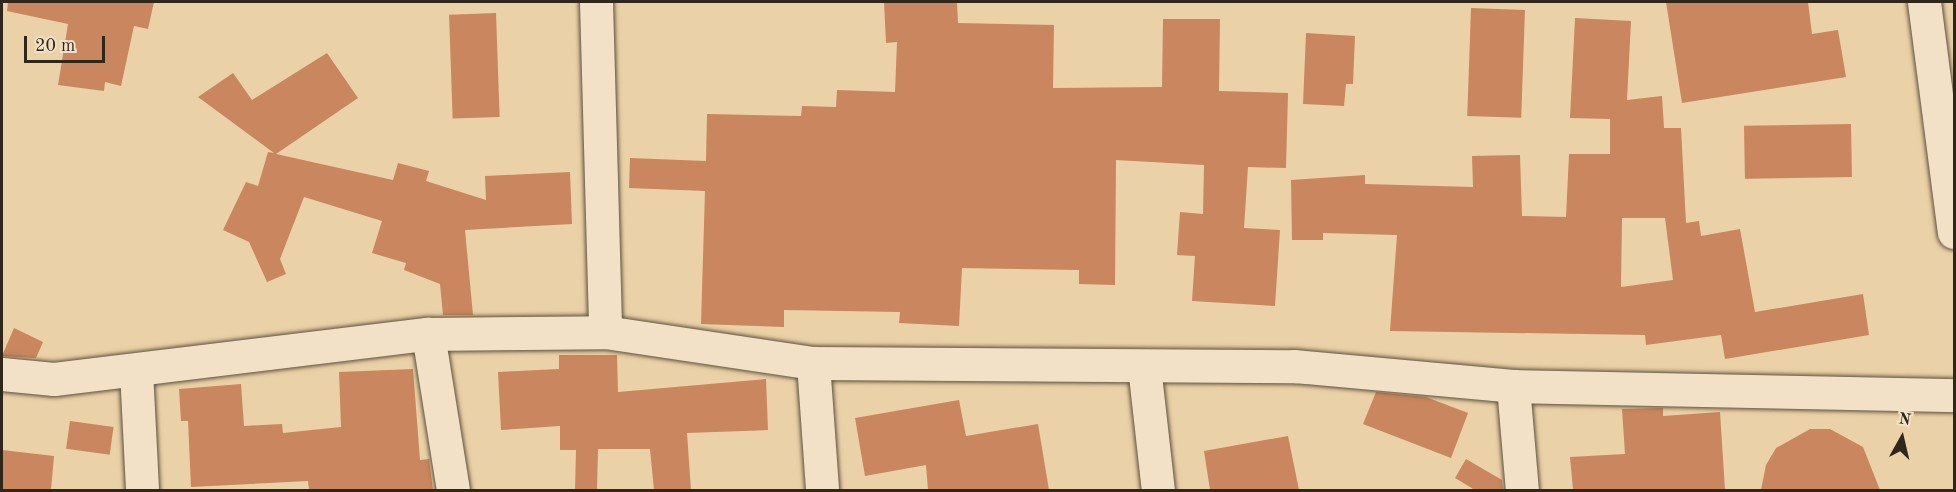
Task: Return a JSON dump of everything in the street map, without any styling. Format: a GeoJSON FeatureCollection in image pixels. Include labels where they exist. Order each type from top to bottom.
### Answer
{"type":"FeatureCollection","features":[{"type":"Feature","properties":{"kind":"street"},"geometry":{"type":"LineString","coordinates":[[596,2],[605,332]]}},
{"type":"Feature","properties":{"kind":"street"},"geometry":{"type":"LineString","coordinates":[[1924,2],[1954,232]]}},
{"type":"Feature","properties":{"kind":"street"},"geometry":{"type":"LineString","coordinates":[[2,374],[54,379],[428,334],[605,332],[813,363],[1294,366],[1513,386],[1954,394]]}},
{"type":"Feature","properties":{"kind":"street"},"geometry":{"type":"LineString","coordinates":[[428,334],[453,490]]}},
{"type":"Feature","properties":{"kind":"street"},"geometry":{"type":"LineString","coordinates":[[813,363],[822,490]]}},
{"type":"Feature","properties":{"kind":"street"},"geometry":{"type":"LineString","coordinates":[[1144,366],[1158,490]]}},
{"type":"Feature","properties":{"kind":"street"},"geometry":{"type":"LineString","coordinates":[[136,370],[142,490]]}},
{"type":"Feature","properties":{"kind":"street"},"geometry":{"type":"LineString","coordinates":[[1513,386],[1522,490]]}},
{"type":"Feature","properties":{"kind":"building"},"geometry":{"type":"Polygon","coordinates":[[[8,2],[154,2],[148,29],[134,26],[121,86],[105,82],[104,91],[58,85],[68,24],[7,11],[8,2]]]}},
{"type":"Feature","properties":{"kind":"building"},"geometry":{"type":"Polygon","coordinates":[[[884,2],[957,2],[958,23],[1054,25],[1053,88],[1162,87],[1163,19],[1220,19],[1219,91],[1288,93],[1286,168],[1248,167],[1244,228],[1280,230],[1275,306],[1192,301],[1195,256],[1177,255],[1180,212],[1203,214],[1204,165],[1116,160],[1115,285],[1079,284],[1079,270],[962,268],[959,326],[899,323],[900,312],[784,310],[784,327],[701,324],[705,191],[629,188],[630,158],[706,161],[707,114],[801,116],[802,106],[836,107],[837,90],[895,92],[897,42],[886,43],[884,2]]]}},
{"type":"Feature","properties":{"kind":"building"},"geometry":{"type":"Polygon","coordinates":[[[1666,2],[1808,2],[1812,34],[1838,30],[1846,77],[1682,103],[1666,2]]]}},
{"type":"Feature","properties":{"kind":"building"},"geometry":{"type":"Polygon","coordinates":[[[1471,8],[1525,10],[1521,118],[1467,116],[1471,8]]]}},
{"type":"Feature","properties":{"kind":"building"},"geometry":{"type":"Polygon","coordinates":[[[496,13],[500,117],[453,119],[449,15],[496,13]]]}},
{"type":"Feature","properties":{"kind":"building"},"geometry":{"type":"Polygon","coordinates":[[[1575,18],[1631,21],[1627,100],[1662,96],[1664,128],[1681,128],[1686,223],[1699,221],[1701,236],[1740,229],[1755,312],[1863,294],[1869,335],[1725,359],[1721,335],[1646,345],[1645,335],[1390,331],[1397,235],[1323,233],[1323,240],[1292,240],[1291,180],[1365,175],[1365,184],[1473,187],[1472,156],[1520,155],[1522,216],[1566,217],[1569,154],[1610,154],[1610,119],[1570,118],[1575,18]],[[1622,218],[1621,287],[1673,280],[1665,218],[1622,218]]]}},
{"type":"Feature","properties":{"kind":"building"},"geometry":{"type":"Polygon","coordinates":[[[1306,33],[1355,36],[1353,84],[1346,84],[1344,106],[1303,104],[1306,33]]]}},
{"type":"Feature","properties":{"kind":"building"},"geometry":{"type":"Polygon","coordinates":[[[327,53],[358,98],[276,154],[393,180],[398,163],[429,171],[426,181],[486,200],[485,176],[570,172],[572,224],[465,230],[473,315],[443,315],[440,284],[404,270],[406,263],[372,253],[382,221],[304,197],[280,259],[286,274],[267,282],[249,242],[223,230],[246,182],[258,186],[268,152],[274,153],[198,97],[233,73],[252,100],[327,53]]]}},
{"type":"Feature","properties":{"kind":"building"},"geometry":{"type":"Polygon","coordinates":[[[1851,124],[1852,177],[1745,179],[1744,126],[1851,124]]]}},
{"type":"Feature","properties":{"kind":"building"},"geometry":{"type":"Polygon","coordinates":[[[14,328],[43,342],[36,358],[2,356],[14,328]]]}},
{"type":"Feature","properties":{"kind":"building"},"geometry":{"type":"Polygon","coordinates":[[[559,355],[617,355],[618,392],[766,379],[768,430],[687,433],[691,490],[654,490],[650,449],[598,449],[597,490],[575,490],[576,450],[560,450],[560,426],[501,430],[498,372],[559,369],[559,355]]]}},
{"type":"Feature","properties":{"kind":"building"},"geometry":{"type":"Polygon","coordinates":[[[413,369],[420,460],[429,459],[433,490],[309,490],[308,481],[191,487],[188,421],[181,421],[179,389],[241,384],[244,426],[282,424],[283,433],[341,427],[339,372],[413,369]]]}},
{"type":"Feature","properties":{"kind":"building"},"geometry":{"type":"Polygon","coordinates":[[[1376,392],[1426,397],[1468,413],[1451,458],[1363,424],[1376,392]]]}},
{"type":"Feature","properties":{"kind":"building"},"geometry":{"type":"Polygon","coordinates":[[[959,400],[966,436],[1038,424],[1049,490],[928,490],[926,465],[865,476],[855,418],[959,400]]]}},
{"type":"Feature","properties":{"kind":"building"},"geometry":{"type":"Polygon","coordinates":[[[1663,408],[1663,416],[1720,412],[1725,490],[1573,490],[1570,457],[1625,454],[1622,409],[1663,408]]]}},
{"type":"Feature","properties":{"kind":"building"},"geometry":{"type":"Polygon","coordinates":[[[70,421],[114,427],[110,455],[66,449],[70,421]]]}},
{"type":"Feature","properties":{"kind":"building"},"geometry":{"type":"Polygon","coordinates":[[[1810,429],[1830,429],[1863,447],[1880,490],[1761,490],[1766,465],[1776,448],[1810,429]]]}},
{"type":"Feature","properties":{"kind":"building"},"geometry":{"type":"Polygon","coordinates":[[[1288,436],[1299,490],[1210,490],[1204,451],[1288,436]]]}},
{"type":"Feature","properties":{"kind":"building"},"geometry":{"type":"Polygon","coordinates":[[[2,450],[54,456],[51,490],[2,490],[2,450]]]}},
{"type":"Feature","properties":{"kind":"building"},"geometry":{"type":"Polygon","coordinates":[[[1466,459],[1502,480],[1503,490],[1475,490],[1455,478],[1466,459]]]}}]}
